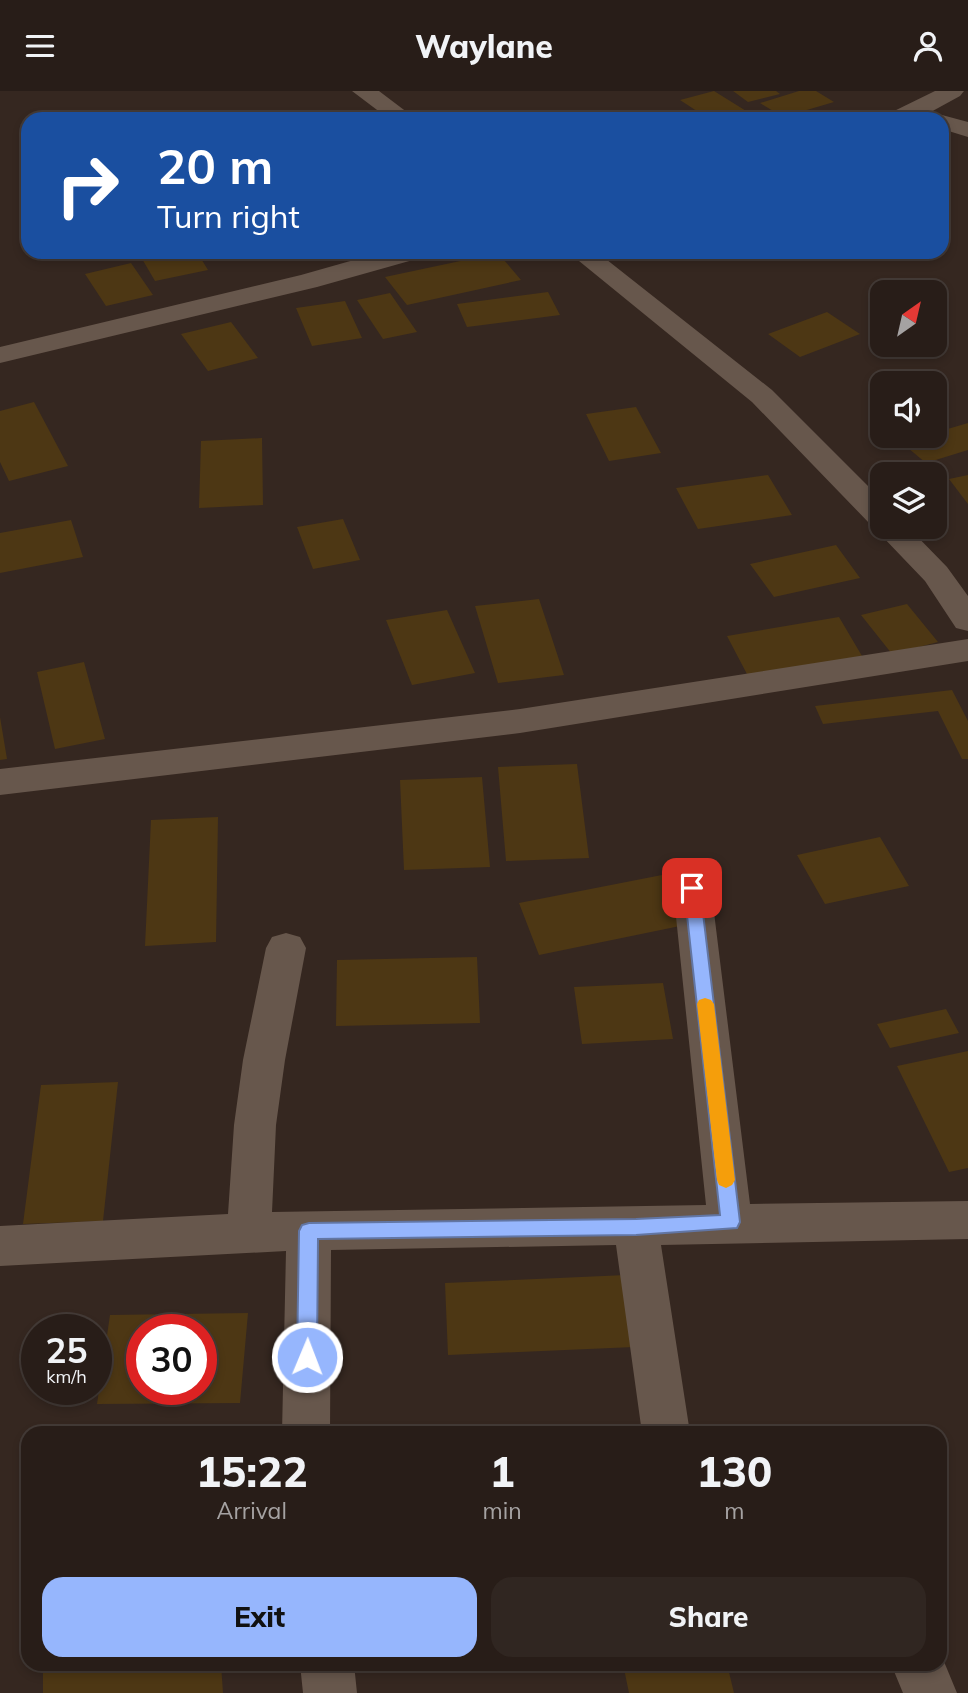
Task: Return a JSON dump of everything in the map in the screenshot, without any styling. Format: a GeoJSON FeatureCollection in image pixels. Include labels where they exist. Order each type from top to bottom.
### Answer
{"type":"FeatureCollection","features":[{"type":"Feature","properties":{"kind":"street"},"geometry":{"type":"LineString","coordinates":[[363,91],[394,112]]}},
{"type":"Feature","properties":{"kind":"street"},"geometry":{"type":"LineString","coordinates":[[921,112],[952,91]]}},
{"type":"Feature","properties":{"kind":"street"},"geometry":{"type":"LineString","coordinates":[[949,123],[968,130]]}},
{"type":"Feature","properties":{"kind":"street"},"geometry":{"type":"LineString","coordinates":[[0,355],[308,281],[386,259]]}},
{"type":"Feature","properties":{"kind":"street"},"geometry":{"type":"LineString","coordinates":[[590,259],[762,396],[870,506]]}},
{"type":"Feature","properties":{"kind":"street"},"geometry":{"type":"LineString","coordinates":[[902,539],[936,574],[968,620]]}},
{"type":"Feature","properties":{"kind":"street"},"geometry":{"type":"LineString","coordinates":[[936,574],[968,564]]}},
{"type":"Feature","properties":{"kind":"street"},"geometry":{"type":"LineString","coordinates":[[0,782],[520,721],[968,650]]}},
{"type":"Feature","properties":{"kind":"street"},"geometry":{"type":"LineString","coordinates":[[692,888],[730,1222]]}},
{"type":"Feature","properties":{"kind":"street"},"geometry":{"type":"LineString","coordinates":[[249,1232],[255,1125],[264,1060],[286,948]]}},
{"type":"Feature","properties":{"kind":"street"},"geometry":{"type":"LineString","coordinates":[[0,1246],[249,1232],[968,1220]]}},
{"type":"Feature","properties":{"kind":"street"},"geometry":{"type":"LineString","coordinates":[[636,1227],[665,1426]]}},
{"type":"Feature","properties":{"kind":"street"},"geometry":{"type":"LineString","coordinates":[[306,1426],[309,1231]]}},
{"type":"Feature","properties":{"kind":"street"},"geometry":{"type":"LineString","coordinates":[[328,1671],[330,1693]]}},
{"type":"Feature","properties":{"kind":"street"},"geometry":{"type":"LineString","coordinates":[[921,1671],[930,1693]]}},
{"type":"Feature","properties":{"kind":"building"},"geometry":{"type":"Polygon","coordinates":[[[714,91],[748,112],[698,112],[680,100],[714,91]]]}},
{"type":"Feature","properties":{"kind":"building"},"geometry":{"type":"Polygon","coordinates":[[[733,91],[776,91],[780,94],[748,102],[733,91]]]}},
{"type":"Feature","properties":{"kind":"building"},"geometry":{"type":"Polygon","coordinates":[[[799,91],[816,91],[834,102],[800,112],[775,112],[760,103],[799,91]]]}},
{"type":"Feature","properties":{"kind":"building"},"geometry":{"type":"Polygon","coordinates":[[[142,259],[201,259],[208,270],[155,281],[142,259]]]}},
{"type":"Feature","properties":{"kind":"building"},"geometry":{"type":"Polygon","coordinates":[[[470,259],[503,259],[521,280],[407,305],[385,277],[470,259]]]}},
{"type":"Feature","properties":{"kind":"building"},"geometry":{"type":"Polygon","coordinates":[[[131,263],[153,295],[106,306],[85,274],[131,263]]]}},
{"type":"Feature","properties":{"kind":"building"},"geometry":{"type":"Polygon","coordinates":[[[548,292],[560,315],[467,327],[457,304],[548,292]]]}},
{"type":"Feature","properties":{"kind":"building"},"geometry":{"type":"Polygon","coordinates":[[[390,293],[417,332],[383,339],[357,300],[390,293]]]}},
{"type":"Feature","properties":{"kind":"building"},"geometry":{"type":"Polygon","coordinates":[[[345,301],[362,338],[312,346],[296,308],[345,301]]]}},
{"type":"Feature","properties":{"kind":"building"},"geometry":{"type":"Polygon","coordinates":[[[827,312],[860,334],[800,357],[768,334],[827,312]]]}},
{"type":"Feature","properties":{"kind":"building"},"geometry":{"type":"Polygon","coordinates":[[[231,322],[258,358],[208,371],[181,334],[231,322]]]}},
{"type":"Feature","properties":{"kind":"building"},"geometry":{"type":"Polygon","coordinates":[[[34,402],[68,466],[9,481],[0,462],[0,411],[34,402]]]}},
{"type":"Feature","properties":{"kind":"building"},"geometry":{"type":"Polygon","coordinates":[[[636,407],[661,453],[609,461],[586,414],[636,407]]]}},
{"type":"Feature","properties":{"kind":"building"},"geometry":{"type":"Polygon","coordinates":[[[968,423],[968,450],[925,462],[908,448],[947,448],[947,429],[968,423]]]}},
{"type":"Feature","properties":{"kind":"building"},"geometry":{"type":"Polygon","coordinates":[[[262,438],[263,505],[199,508],[201,441],[262,438]]]}},
{"type":"Feature","properties":{"kind":"building"},"geometry":{"type":"Polygon","coordinates":[[[768,475],[792,515],[698,529],[676,488],[768,475]]]}},
{"type":"Feature","properties":{"kind":"building"},"geometry":{"type":"Polygon","coordinates":[[[968,475],[968,504],[949,479],[968,475]]]}},
{"type":"Feature","properties":{"kind":"building"},"geometry":{"type":"Polygon","coordinates":[[[343,519],[360,560],[313,569],[297,527],[343,519]]]}},
{"type":"Feature","properties":{"kind":"building"},"geometry":{"type":"Polygon","coordinates":[[[71,520],[83,557],[0,573],[0,533],[71,520]]]}},
{"type":"Feature","properties":{"kind":"building"},"geometry":{"type":"Polygon","coordinates":[[[836,545],[860,578],[774,597],[750,564],[836,545]]]}},
{"type":"Feature","properties":{"kind":"building"},"geometry":{"type":"Polygon","coordinates":[[[539,599],[564,675],[498,683],[475,606],[539,599]]]}},
{"type":"Feature","properties":{"kind":"building"},"geometry":{"type":"Polygon","coordinates":[[[907,604],[938,642],[892,654],[861,615],[907,604]]]}},
{"type":"Feature","properties":{"kind":"building"},"geometry":{"type":"Polygon","coordinates":[[[447,610],[475,673],[412,685],[386,620],[447,610]]]}},
{"type":"Feature","properties":{"kind":"building"},"geometry":{"type":"Polygon","coordinates":[[[839,617],[862,656],[748,676],[727,636],[839,617]]]}},
{"type":"Feature","properties":{"kind":"building"},"geometry":{"type":"Polygon","coordinates":[[[84,662],[105,739],[55,749],[37,672],[84,662]]]}},
{"type":"Feature","properties":{"kind":"building"},"geometry":{"type":"Polygon","coordinates":[[[952,690],[968,721],[968,759],[962,759],[938,711],[823,724],[815,706],[952,690]]]}},
{"type":"Feature","properties":{"kind":"building"},"geometry":{"type":"Polygon","coordinates":[[[0,717],[7,759],[0,760],[0,717]]]}},
{"type":"Feature","properties":{"kind":"building"},"geometry":{"type":"Polygon","coordinates":[[[577,764],[589,858],[506,861],[498,767],[577,764]]]}},
{"type":"Feature","properties":{"kind":"building"},"geometry":{"type":"Polygon","coordinates":[[[482,777],[490,867],[404,870],[400,780],[482,777]]]}},
{"type":"Feature","properties":{"kind":"building"},"geometry":{"type":"Polygon","coordinates":[[[218,817],[216,942],[145,946],[151,820],[218,817]]]}},
{"type":"Feature","properties":{"kind":"building"},"geometry":{"type":"Polygon","coordinates":[[[880,837],[909,886],[825,904],[797,855],[880,837]]]}},
{"type":"Feature","properties":{"kind":"building"},"geometry":{"type":"Polygon","coordinates":[[[662,875],[685,925],[539,955],[519,903],[662,875]]]}},
{"type":"Feature","properties":{"kind":"building"},"geometry":{"type":"Polygon","coordinates":[[[477,957],[480,1023],[336,1026],[337,960],[477,957]]]}},
{"type":"Feature","properties":{"kind":"building"},"geometry":{"type":"Polygon","coordinates":[[[663,983],[673,1039],[582,1044],[574,987],[663,983]]]}},
{"type":"Feature","properties":{"kind":"building"},"geometry":{"type":"Polygon","coordinates":[[[946,1009],[959,1033],[890,1048],[877,1024],[946,1009]]]}},
{"type":"Feature","properties":{"kind":"building"},"geometry":{"type":"Polygon","coordinates":[[[968,1051],[968,1168],[949,1172],[897,1066],[968,1051]]]}},
{"type":"Feature","properties":{"kind":"building"},"geometry":{"type":"Polygon","coordinates":[[[118,1082],[103,1221],[23,1224],[41,1085],[118,1082]]]}},
{"type":"Feature","properties":{"kind":"building"},"geometry":{"type":"Polygon","coordinates":[[[626,1275],[634,1347],[448,1355],[445,1283],[626,1275]]]}},
{"type":"Feature","properties":{"kind":"building"},"geometry":{"type":"Polygon","coordinates":[[[248,1313],[240,1403],[217,1403],[217,1314],[179,1314],[248,1313]]]}},
{"type":"Feature","properties":{"kind":"building"},"geometry":{"type":"Polygon","coordinates":[[[112,1315],[126,1315],[126,1404],[112,1404],[112,1315]]]}},
{"type":"Feature","properties":{"kind":"building"},"geometry":{"type":"Polygon","coordinates":[[[43,1671],[221,1671],[223,1693],[43,1693],[43,1671]]]}},
{"type":"Feature","properties":{"kind":"building"},"geometry":{"type":"Polygon","coordinates":[[[624,1671],[729,1671],[734,1693],[629,1693],[624,1671]]]}},
{"type":"Feature","properties":{"kind":"slow traffic"},"geometry":{"type":"LineString","coordinates":[[705,1004],[726,1180]]}},
{"type":"Feature","properties":{"kind":"route"},"geometry":{"type":"LineString","coordinates":[[307,1357],[309,1231],[636,1227],[730,1222],[692,888]]}}]}
